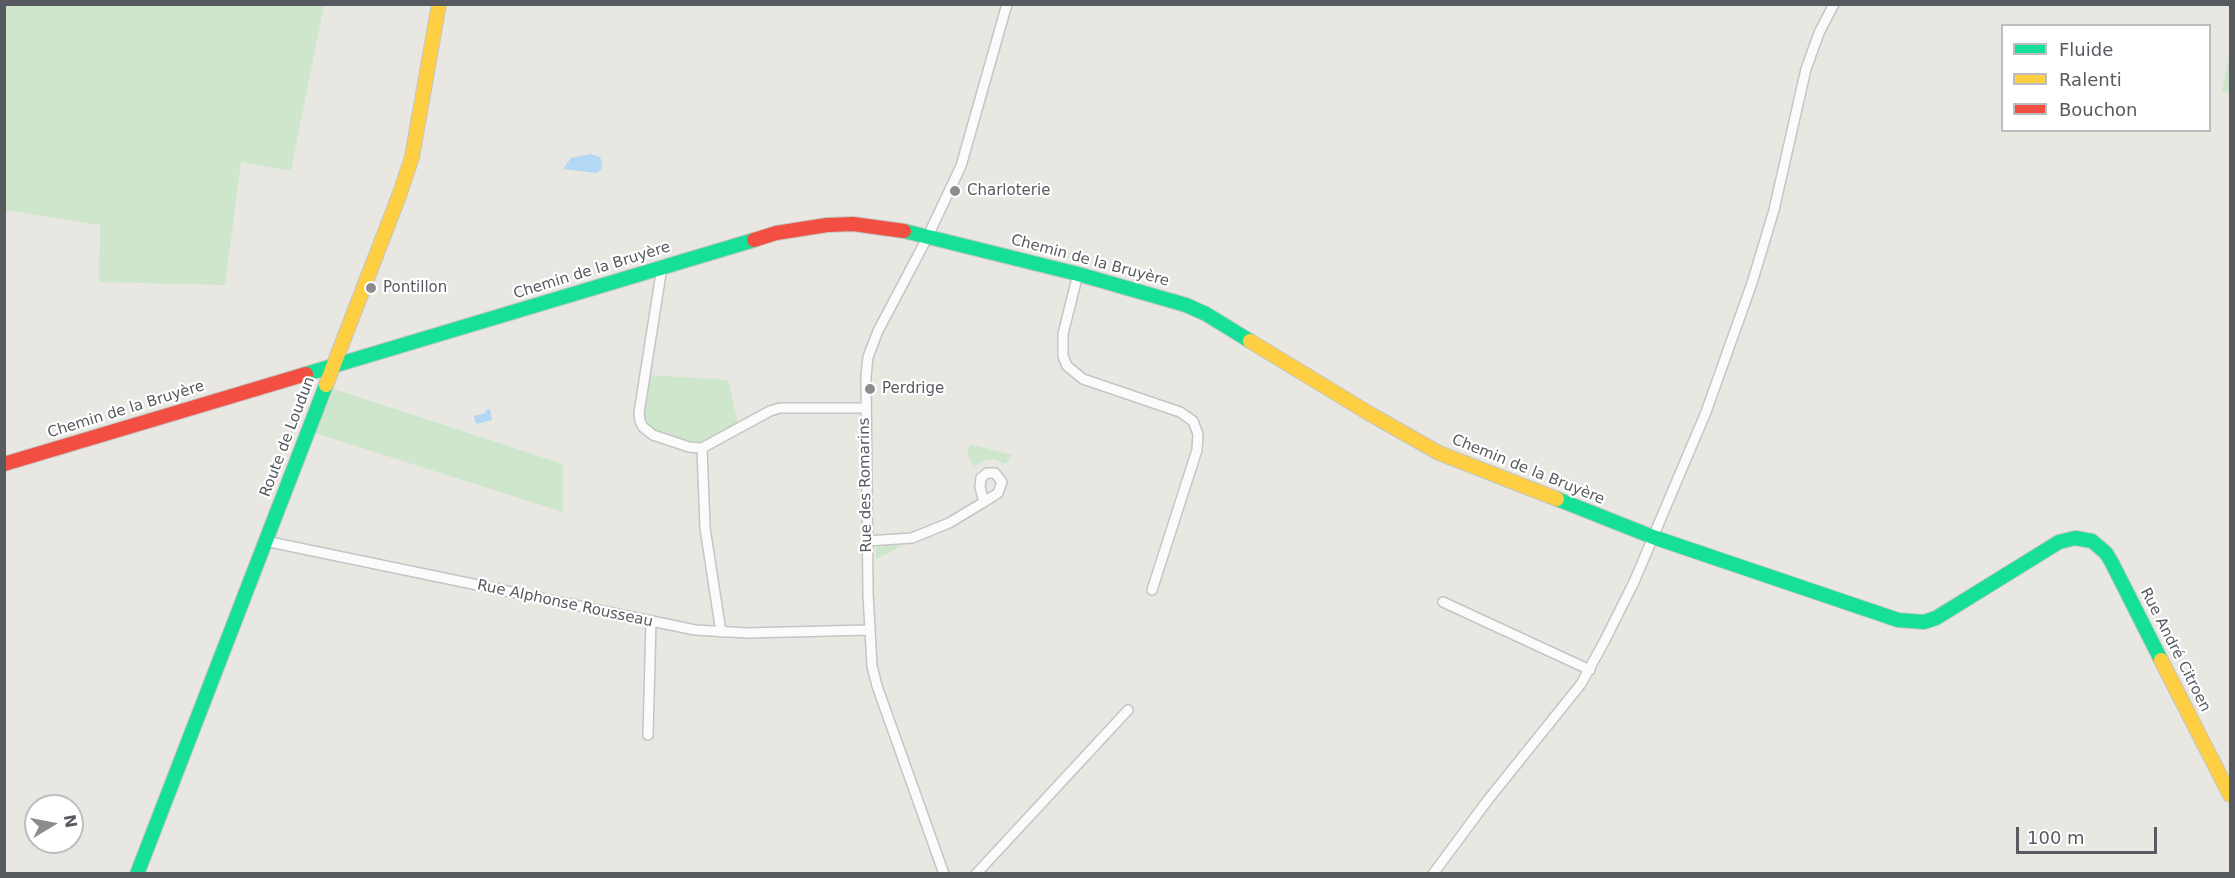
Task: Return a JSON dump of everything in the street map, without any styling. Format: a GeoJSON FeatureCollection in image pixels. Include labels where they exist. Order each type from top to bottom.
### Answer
{"type":"FeatureCollection","features":[{"type":"Feature","properties":{"kind":"street","name":"Route de Loudun"},"geometry":{"type":"LineString","coordinates":[[137,873],[406,177],[418,130],[439,4]]}},
{"type":"Feature","properties":{"kind":"street","name":"Rue des Romarins"},"geometry":{"type":"LineString","coordinates":[[944,873],[877,686],[872,666],[867,540],[866,369],[873,344],[928,236],[965,153],[1007,4]]}},
{"type":"Feature","properties":{"kind":"street"},"geometry":{"type":"LineString","coordinates":[[1433,873],[1487,801],[1571,698],[1590,670],[1623,604],[1706,412],[1752,283],[1774,210],[1806,69],[1819,33],[1834,4]]}},
{"type":"Feature","properties":{"kind":"street","name":"Chemin de la Bruyère"},"geometry":{"type":"LineString","coordinates":[[4,464],[776,233],[800,228],[853,224],[896,229],[928,236],[1168,299],[1206,314],[1370,414],[1439,453],[1653,537],[1858,608],[1911,622],[1924,622],[1948,612],[2059,542],[2083,538],[2100,546],[2106,553]]}},
{"type":"Feature","properties":{"kind":"street"},"geometry":{"type":"LineString","coordinates":[[662,267],[639,413],[643,427],[653,435],[689,447],[702,448],[770,411],[780,408],[865,408]]}},
{"type":"Feature","properties":{"kind":"street"},"geometry":{"type":"LineString","coordinates":[[1078,274],[1063,334],[1063,356],[1068,366],[1083,380],[1180,412],[1192,421],[1198,434],[1197,450],[1152,590]]}},
{"type":"Feature","properties":{"kind":"street"},"geometry":{"type":"LineString","coordinates":[[702,448],[705,528],[721,632]]}},
{"type":"Feature","properties":{"kind":"street"},"geometry":{"type":"LineString","coordinates":[[867,540],[902,540],[925,534],[950,523],[984,502]]}},
{"type":"Feature","properties":{"kind":"street","name":"Rue Alphonse Rousseau"},"geometry":{"type":"LineString","coordinates":[[265,541],[695,630],[721,632],[869,630]]}},
{"type":"Feature","properties":{"kind":"street","name":"Rue André Citroen"},"geometry":{"type":"LineString","coordinates":[[2106,553],[2230,795]]}},
{"type":"Feature","properties":{"kind":"street"},"geometry":{"type":"LineString","coordinates":[[1443,602],[1590,670]]}},
{"type":"Feature","properties":{"kind":"street"},"geometry":{"type":"LineString","coordinates":[[648,735],[651,621]]}},
{"type":"Feature","properties":{"kind":"street"},"geometry":{"type":"LineString","coordinates":[[976,873],[1128,710]]}},
{"type":"Feature","properties":{"kind":"green space"},"geometry":{"type":"Polygon","coordinates":[[[4,5],[324,5],[291,171],[241,162],[225,285],[99,282],[100,225],[5,210],[4,5]]]}},
{"type":"Feature","properties":{"kind":"green space"},"geometry":{"type":"Polygon","coordinates":[[[2230,50],[2230,93],[2222,92],[2230,50]]]}},
{"type":"Feature","properties":{"kind":"green space"},"geometry":{"type":"Polygon","coordinates":[[[648,375],[728,380],[738,423],[708,441],[701,442],[687,441],[651,429],[645,423],[642,415],[648,375]]]}},
{"type":"Feature","properties":{"kind":"green space"},"geometry":{"type":"Polygon","coordinates":[[[334,389],[563,464],[563,512],[315,433],[334,389]]]}},
{"type":"Feature","properties":{"kind":"green space"},"geometry":{"type":"Polygon","coordinates":[[[970,444],[1012,455],[1006,464],[987,460],[974,468],[967,454],[970,444]]]}},
{"type":"Feature","properties":{"kind":"green space"},"geometry":{"type":"Polygon","coordinates":[[[904,545],[876,559],[876,548],[879,546],[881,548],[904,545]]]}},
{"type":"Feature","properties":{"kind":"water"},"geometry":{"type":"Polygon","coordinates":[[[591,154],[600,157],[602,163],[601,170],[596,173],[563,169],[571,158],[591,154]]]}},
{"type":"Feature","properties":{"kind":"water"},"geometry":{"type":"Polygon","coordinates":[[[490,409],[492,420],[476,424],[474,416],[490,409]]]}},
{"type":"Feature","properties":{"kind":"traffic: fast"},"geometry":{"type":"LineString","coordinates":[[904,231],[1078,274],[1186,305],[1206,314],[1250,341]]}},
{"type":"Feature","properties":{"kind":"traffic: fast"},"geometry":{"type":"LineString","coordinates":[[306,374],[754,240]]}},
{"type":"Feature","properties":{"kind":"traffic: fast"},"geometry":{"type":"LineString","coordinates":[[137,874],[326,385]]}},
{"type":"Feature","properties":{"kind":"traffic: fast"},"geometry":{"type":"LineString","coordinates":[[1557,499],[1653,537],[1898,620],[1924,622],[1936,618],[2059,542],[2075,538],[2092,541],[2106,553],[2112,563],[2161,660]]}},
{"type":"Feature","properties":{"kind":"traffic: slow"},"geometry":{"type":"LineString","coordinates":[[326,385],[412,157],[439,4]]}},
{"type":"Feature","properties":{"kind":"traffic: slow"},"geometry":{"type":"LineString","coordinates":[[1250,341],[1439,453],[1557,499]]}},
{"type":"Feature","properties":{"kind":"traffic: slow"},"geometry":{"type":"LineString","coordinates":[[2161,660],[2230,795]]}},
{"type":"Feature","properties":{"kind":"traffic: jam"},"geometry":{"type":"LineString","coordinates":[[754,240],[776,233],[827,225],[853,224],[904,231]]}},
{"type":"Feature","properties":{"kind":"traffic: jam"},"geometry":{"type":"LineString","coordinates":[[4,464],[306,374]]}},
{"type":"Feature","properties":{"kind":"place","name":"Charloterie"},"geometry":{"type":"Point","coordinates":[955,191]}},
{"type":"Feature","properties":{"kind":"place","name":"Pontillon"},"geometry":{"type":"Point","coordinates":[371,288]}},
{"type":"Feature","properties":{"kind":"place","name":"Perdrige"},"geometry":{"type":"Point","coordinates":[870,389]}}]}
